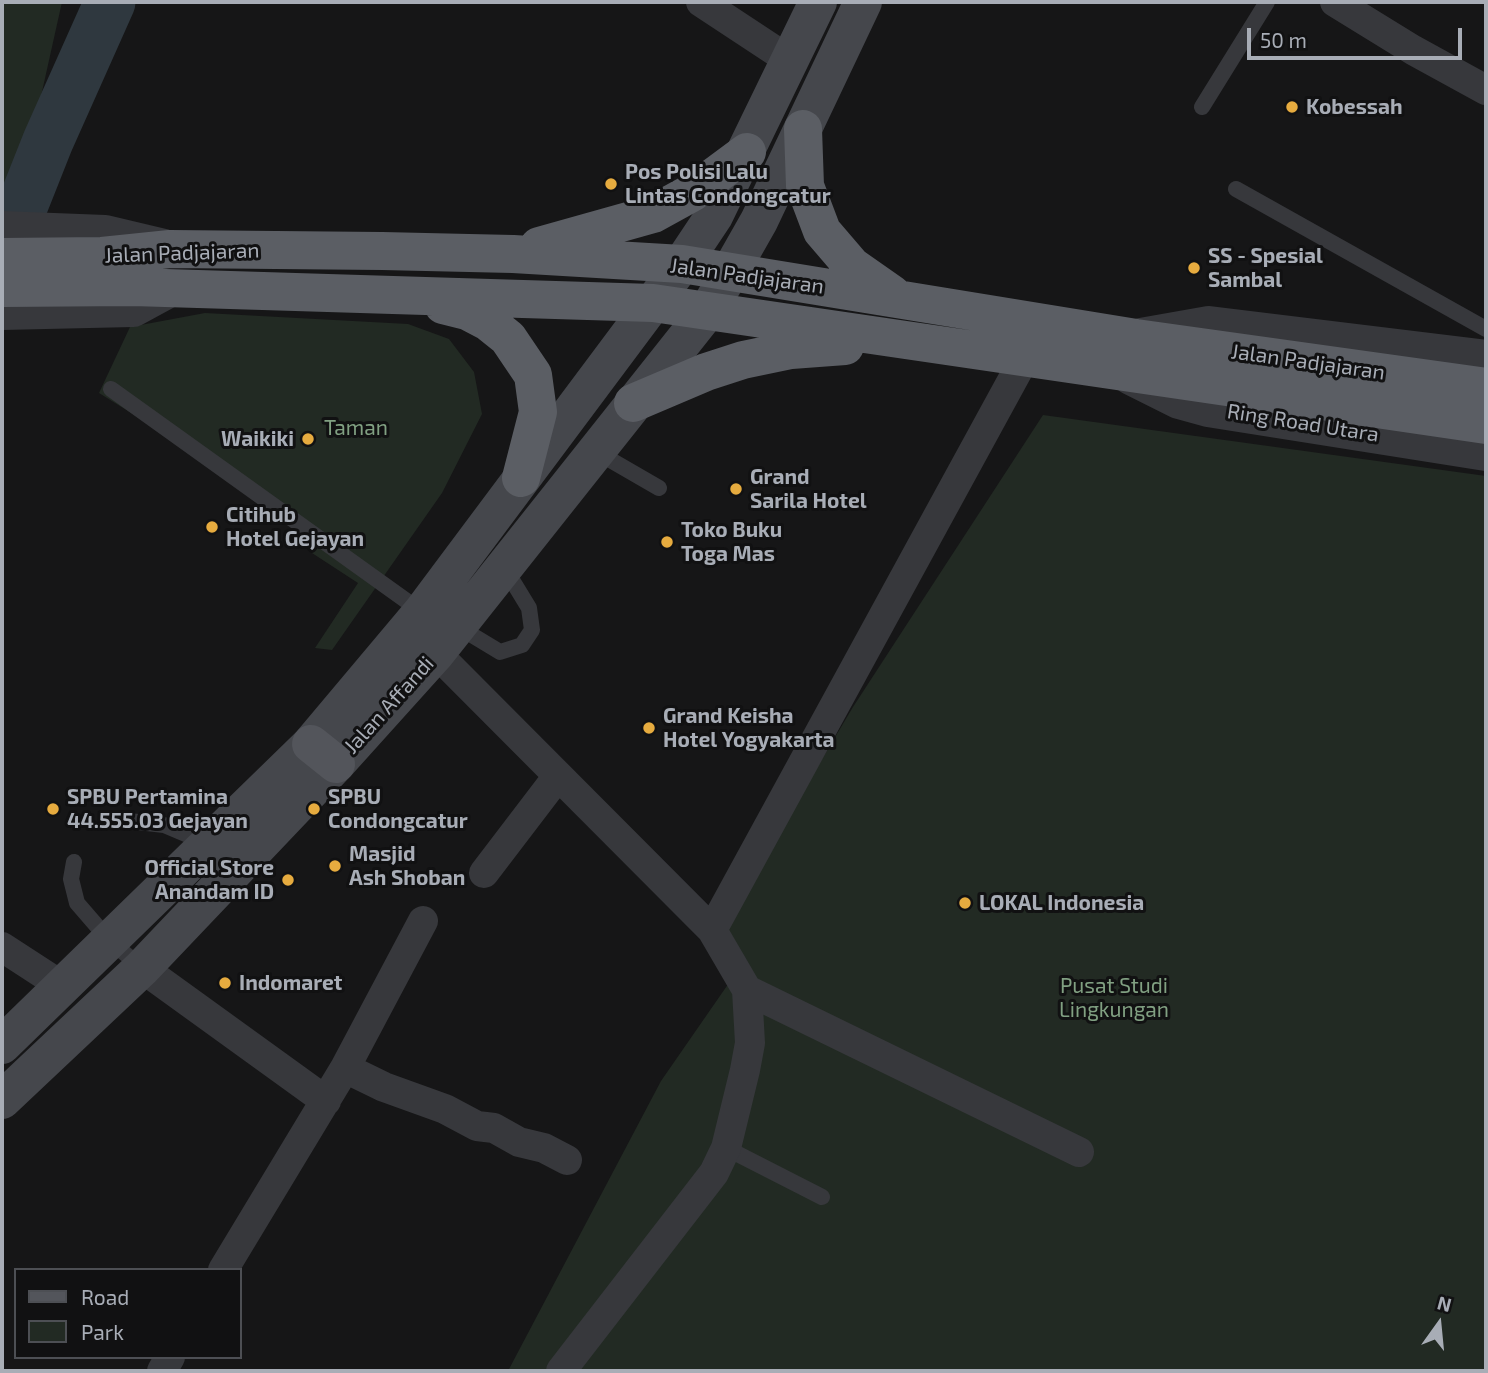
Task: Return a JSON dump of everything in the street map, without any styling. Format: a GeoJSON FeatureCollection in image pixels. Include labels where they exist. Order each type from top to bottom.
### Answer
{"type":"FeatureCollection","features":[{"type":"Feature","properties":{"kind":"highway"},"geometry":{"type":"LineString","coordinates":[[803,129],[805,186],[822,230],[852,266],[877,286],[901,298]]}},
{"type":"Feature","properties":{"kind":"highway"},"geometry":{"type":"LineString","coordinates":[[513,254],[653,214],[693,192],[747,152]]}},
{"type":"Feature","properties":{"kind":"highway","name":"Jalan Padjajaran"},"geometry":{"type":"LineString","coordinates":[[2,288],[99,272],[170,249],[513,254],[682,264],[901,298],[1131,356],[1486,425]]}},
{"type":"Feature","properties":{"kind":"highway"},"geometry":{"type":"LineString","coordinates":[[225,291],[229,250]]}},
{"type":"Feature","properties":{"kind":"highway","name":"Jalan Padjajaran"},"geometry":{"type":"LineString","coordinates":[[2,257],[99,272],[168,289],[653,303],[709,309],[1024,359],[1131,356],[1486,387]]}},
{"type":"Feature","properties":{"kind":"highway"},"geometry":{"type":"LineString","coordinates":[[406,295],[477,316],[508,338],[522,354],[533,375],[538,412],[521,478]]}},
{"type":"Feature","properties":{"kind":"highway"},"geometry":{"type":"LineString","coordinates":[[633,403],[706,372],[791,349],[917,342]]}},
{"type":"Feature","properties":{"kind":"main road","name":"Jalan Affandi"},"geometry":{"type":"LineString","coordinates":[[438,630],[521,478],[682,264],[714,216],[818,2]]}},
{"type":"Feature","properties":{"kind":"main road","name":"Jalan Affandi"},"geometry":{"type":"LineString","coordinates":[[2,1100],[142,968],[323,754],[438,630],[504,566],[709,309],[732,272],[863,2]]}},
{"type":"Feature","properties":{"kind":"main road","name":"Jalan Affandi"},"geometry":{"type":"LineString","coordinates":[[2,1045],[209,844],[323,754]]}},
{"type":"Feature","properties":{"kind":"street"},"geometry":{"type":"LineString","coordinates":[[701,2],[789,61]]}},
{"type":"Feature","properties":{"kind":"street"},"geometry":{"type":"LineString","coordinates":[[1335,2],[1413,50],[1486,90]]}},
{"type":"Feature","properties":{"kind":"street"},"geometry":{"type":"LineString","coordinates":[[2,230],[99,272]]}},
{"type":"Feature","properties":{"kind":"street"},"geometry":{"type":"LineString","coordinates":[[2,311],[99,272]]}},
{"type":"Feature","properties":{"kind":"street"},"geometry":{"type":"LineString","coordinates":[[1131,356],[1209,325],[1486,359]]}},
{"type":"Feature","properties":{"kind":"street","name":"Ring Road Utara"},"geometry":{"type":"LineString","coordinates":[[1131,356],[1180,400],[1208,408],[1486,452]]}},
{"type":"Feature","properties":{"kind":"street"},"geometry":{"type":"LineString","coordinates":[[712,930],[1024,359]]}},
{"type":"Feature","properties":{"kind":"street"},"geometry":{"type":"LineString","coordinates":[[438,630],[558,776],[712,930],[747,990],[750,1043],[726,1148],[714,1173],[685,1215],[561,1371]]}},
{"type":"Feature","properties":{"kind":"street"},"geometry":{"type":"LineString","coordinates":[[484,873],[558,776]]}},
{"type":"Feature","properties":{"kind":"street"},"geometry":{"type":"LineString","coordinates":[[224,1268],[345,1068],[423,921]]}},
{"type":"Feature","properties":{"kind":"street"},"geometry":{"type":"LineString","coordinates":[[2,947],[62,986]]}},
{"type":"Feature","properties":{"kind":"street"},"geometry":{"type":"LineString","coordinates":[[142,968],[326,1101]]}},
{"type":"Feature","properties":{"kind":"street"},"geometry":{"type":"LineString","coordinates":[[747,990],[1079,1152]]}},
{"type":"Feature","properties":{"kind":"street"},"geometry":{"type":"LineString","coordinates":[[345,1068],[384,1087],[445,1109],[477,1126],[494,1128],[519,1142],[544,1148],[567,1160]]}},
{"type":"Feature","properties":{"kind":"lane"},"geometry":{"type":"LineString","coordinates":[[1202,107],[1267,2]]}},
{"type":"Feature","properties":{"kind":"lane"},"geometry":{"type":"LineString","coordinates":[[1236,189],[1486,329]]}},
{"type":"Feature","properties":{"kind":"lane"},"geometry":{"type":"LineString","coordinates":[[111,389],[438,630],[500,652],[522,645],[532,630],[529,608],[504,566]]}},
{"type":"Feature","properties":{"kind":"lane"},"geometry":{"type":"LineString","coordinates":[[594,451],[659,488]]}},
{"type":"Feature","properties":{"kind":"lane"},"geometry":{"type":"LineString","coordinates":[[111,819],[164,825],[209,844]]}},
{"type":"Feature","properties":{"kind":"lane"},"geometry":{"type":"LineString","coordinates":[[74,862],[71,879],[77,903],[109,940],[142,968]]}},
{"type":"Feature","properties":{"kind":"lane"},"geometry":{"type":"LineString","coordinates":[[726,1148],[822,1197]]}},
{"type":"Feature","properties":{"kind":"green space"},"geometry":{"type":"Polygon","coordinates":[[[2,2],[62,2],[27,159],[8,199],[2,199],[2,2]]]}},
{"type":"Feature","properties":{"kind":"green space","name":"Taman"},"geometry":{"type":"Polygon","coordinates":[[[205,313],[408,324],[449,339],[474,372],[482,414],[442,493],[332,650],[315,648],[358,583],[312,553],[318,529],[99,393],[130,327],[205,313]]]}},
{"type":"Feature","properties":{"kind":"green space","name":"Pusat Studi Lingkungan"},"geometry":{"type":"Polygon","coordinates":[[[1043,415],[1486,476],[1486,1371],[508,1371],[661,1081],[740,967],[711,946],[853,707],[1043,415]]]}},
{"type":"Feature","properties":{"kind":"waterway"},"geometry":{"type":"LineString","coordinates":[[2,257],[48,141],[110,2]]}},
{"type":"Feature","properties":{"kind":"place","name":"Kobessah"},"geometry":{"type":"Point","coordinates":[1292,107]}},
{"type":"Feature","properties":{"kind":"place","name":"Pos Polisi Lalu Lintas Condongcatur"},"geometry":{"type":"Point","coordinates":[611,184]}},
{"type":"Feature","properties":{"kind":"place","name":"SS - Spesial Sambal"},"geometry":{"type":"Point","coordinates":[1194,268]}},
{"type":"Feature","properties":{"kind":"place","name":"Waikiki"},"geometry":{"type":"Point","coordinates":[308,439]}},
{"type":"Feature","properties":{"kind":"place","name":"Grand Sarila Hotel"},"geometry":{"type":"Point","coordinates":[736,489]}},
{"type":"Feature","properties":{"kind":"place","name":"Citihub Hotel Gejayan"},"geometry":{"type":"Point","coordinates":[212,527]}},
{"type":"Feature","properties":{"kind":"place","name":"Toko Buku Toga Mas"},"geometry":{"type":"Point","coordinates":[667,542]}},
{"type":"Feature","properties":{"kind":"place","name":"Grand Keisha Hotel Yogyakarta"},"geometry":{"type":"Point","coordinates":[649,728]}},
{"type":"Feature","properties":{"kind":"place","name":"SPBU Pertamina 44.555.03 Gejayan"},"geometry":{"type":"Point","coordinates":[53,809]}},
{"type":"Feature","properties":{"kind":"place","name":"SPBU Condongcatur"},"geometry":{"type":"Point","coordinates":[314,809]}},
{"type":"Feature","properties":{"kind":"place","name":"Masjid Ash Shoban"},"geometry":{"type":"Point","coordinates":[335,866]}},
{"type":"Feature","properties":{"kind":"place","name":"Official Store Anandam ID"},"geometry":{"type":"Point","coordinates":[288,880]}},
{"type":"Feature","properties":{"kind":"place","name":"LOKAL Indonesia"},"geometry":{"type":"Point","coordinates":[965,903]}},
{"type":"Feature","properties":{"kind":"place","name":"Indomaret"},"geometry":{"type":"Point","coordinates":[225,983]}}]}
